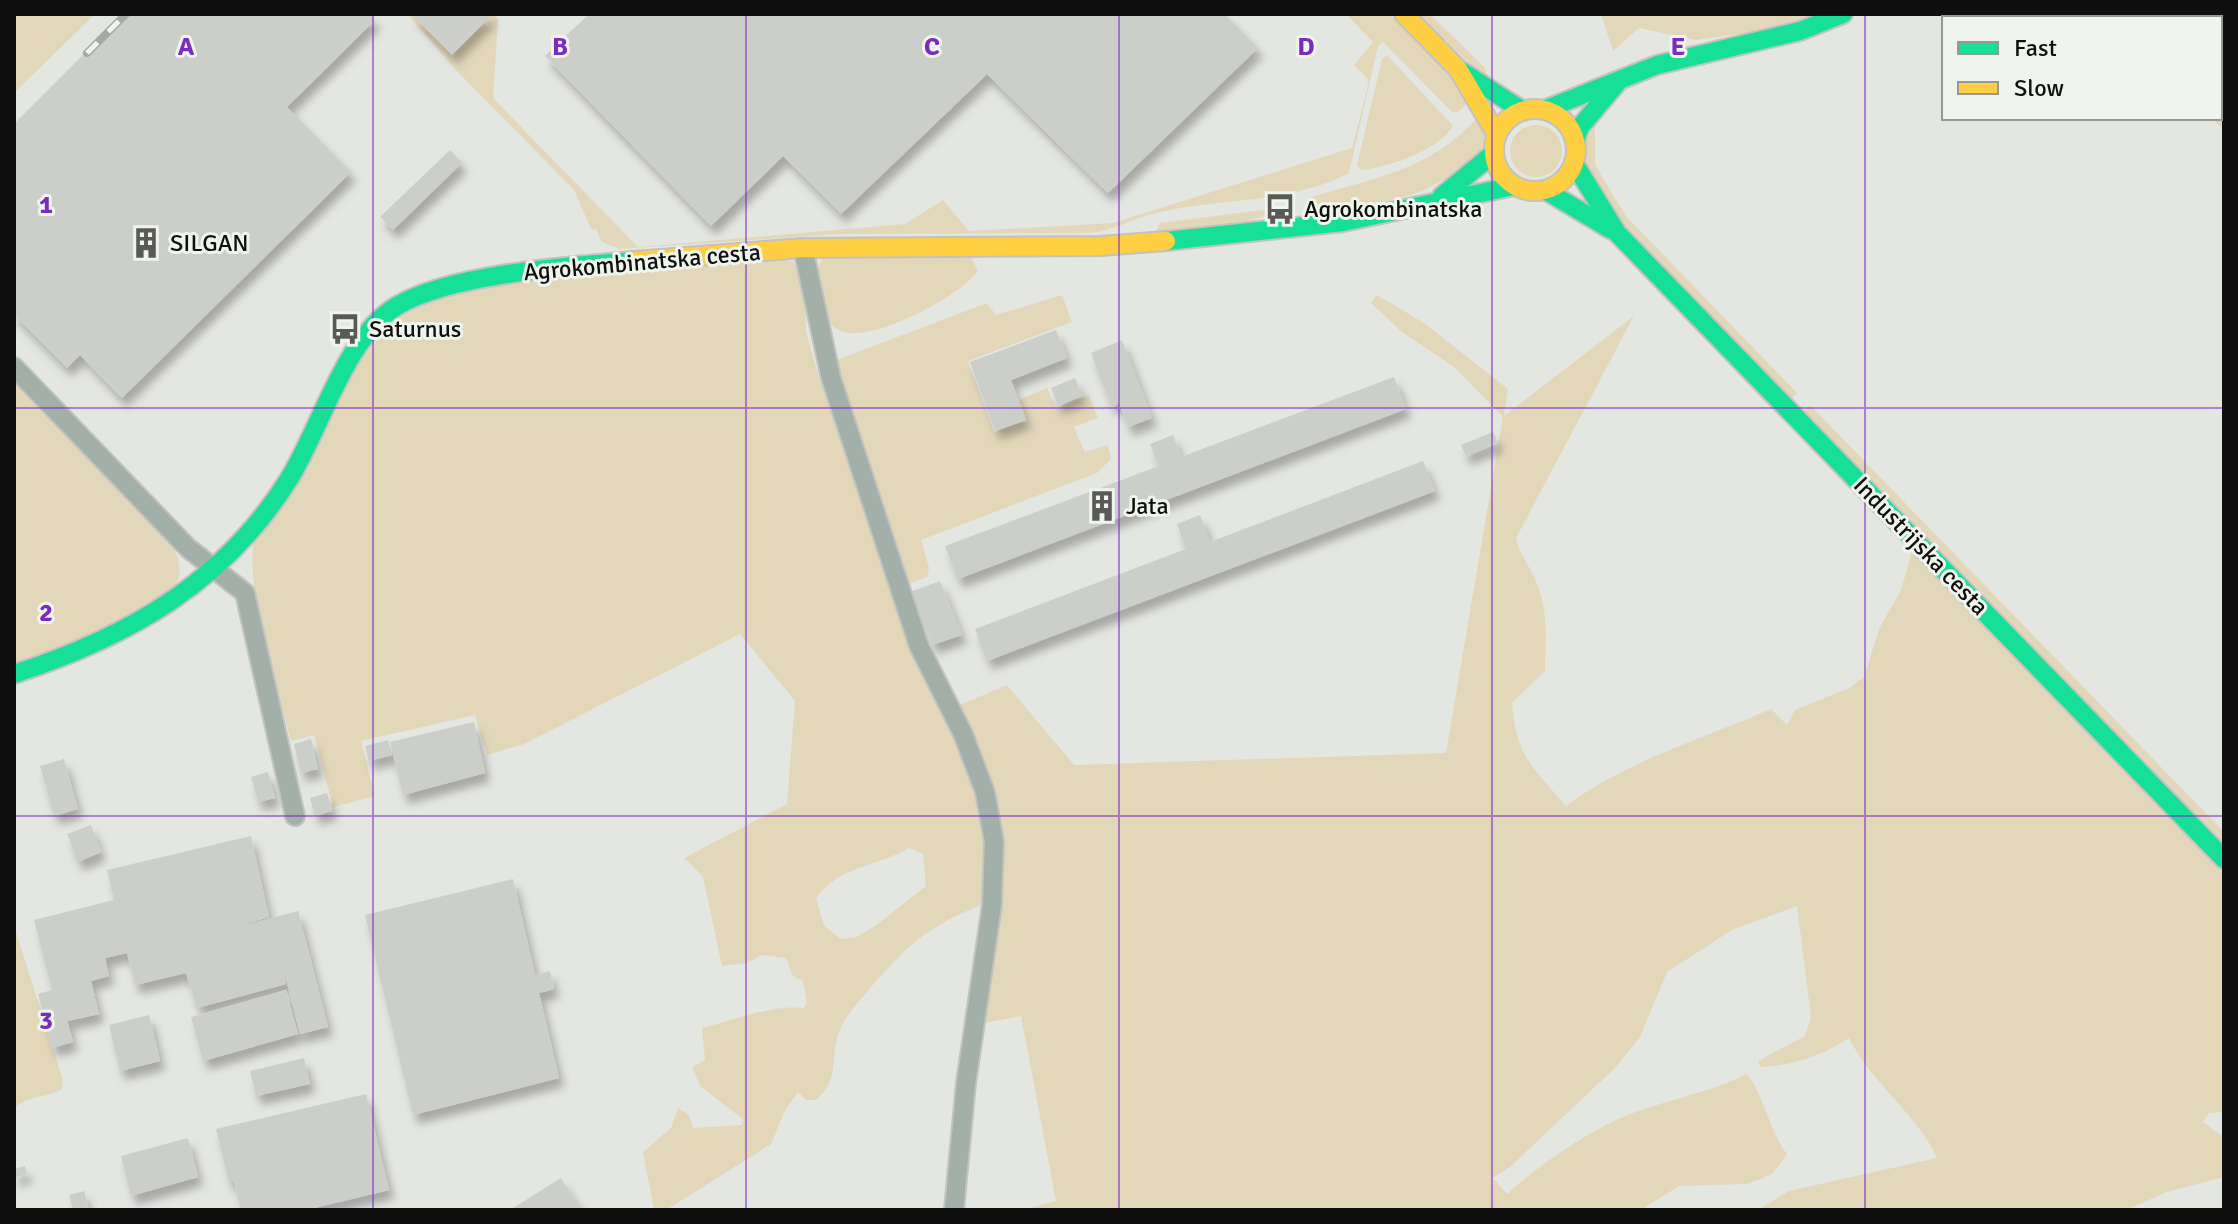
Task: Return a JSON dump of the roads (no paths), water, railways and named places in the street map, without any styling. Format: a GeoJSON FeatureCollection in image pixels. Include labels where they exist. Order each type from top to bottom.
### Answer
{"type":"FeatureCollection","features":[{"type":"Feature","properties":{"kind":"street"},"geometry":{"type":"LineString","coordinates":[[1404,14],[1458,69],[1523,111]]}},
{"type":"Feature","properties":{"kind":"street"},"geometry":{"type":"LineString","coordinates":[[1496,144],[1508,120],[1523,111],[1544,110],[1665,63],[1800,31],[1843,14]]}},
{"type":"Feature","properties":{"kind":"street"},"geometry":{"type":"LineString","coordinates":[[1458,69],[1496,144],[1503,175],[1514,186],[1529,191],[1545,190],[1563,180],[1574,163],[1575,140],[1580,127],[1617,83]]}},
{"type":"Feature","properties":{"kind":"street"},"geometry":{"type":"LineString","coordinates":[[1544,110],[1561,118],[1575,140]]}},
{"type":"Feature","properties":{"kind":"street","name":"Agrokombinatska cesta"},"geometry":{"type":"LineString","coordinates":[[1440,199],[1496,144]]}},
{"type":"Feature","properties":{"kind":"street","name":"Industrijska cesta"},"geometry":{"type":"LineString","coordinates":[[1574,163],[1617,233],[2224,859]]}},
{"type":"Feature","properties":{"kind":"street","name":"Agrokombinatska cesta"},"geometry":{"type":"LineString","coordinates":[[14,674],[63,658],[135,624],[183,595],[215,568],[247,534],[289,479],[361,341],[382,318],[408,299],[437,287],[516,273],[803,248],[1009,248],[1150,242],[1328,224],[1514,186]]}},
{"type":"Feature","properties":{"kind":"street","name":"Industrijska cesta"},"geometry":{"type":"LineString","coordinates":[[1545,190],[1617,233]]}},
{"type":"Feature","properties":{"kind":"street"},"geometry":{"type":"LineString","coordinates":[[803,248],[831,378],[919,646],[963,734],[985,792],[994,841],[992,905],[966,1083],[954,1210]]}},
{"type":"Feature","properties":{"kind":"street"},"geometry":{"type":"LineString","coordinates":[[14,367],[188,548],[245,593],[295,816]]}},
{"type":"Feature","properties":{"kind":"railway"},"geometry":{"type":"LineString","coordinates":[[87,53],[126,14]]}},
{"type":"Feature","properties":{"kind":"place","name":"Agrokombinatska"},"geometry":{"type":"Point","coordinates":[1280,209]}},
{"type":"Feature","properties":{"kind":"place","name":"SILGAN"},"geometry":{"type":"Point","coordinates":[146,243]}},
{"type":"Feature","properties":{"kind":"place","name":"Saturnus"},"geometry":{"type":"Point","coordinates":[345,329]}},
{"type":"Feature","properties":{"kind":"place","name":"Jata"},"geometry":{"type":"Point","coordinates":[1102,506]}}]}
